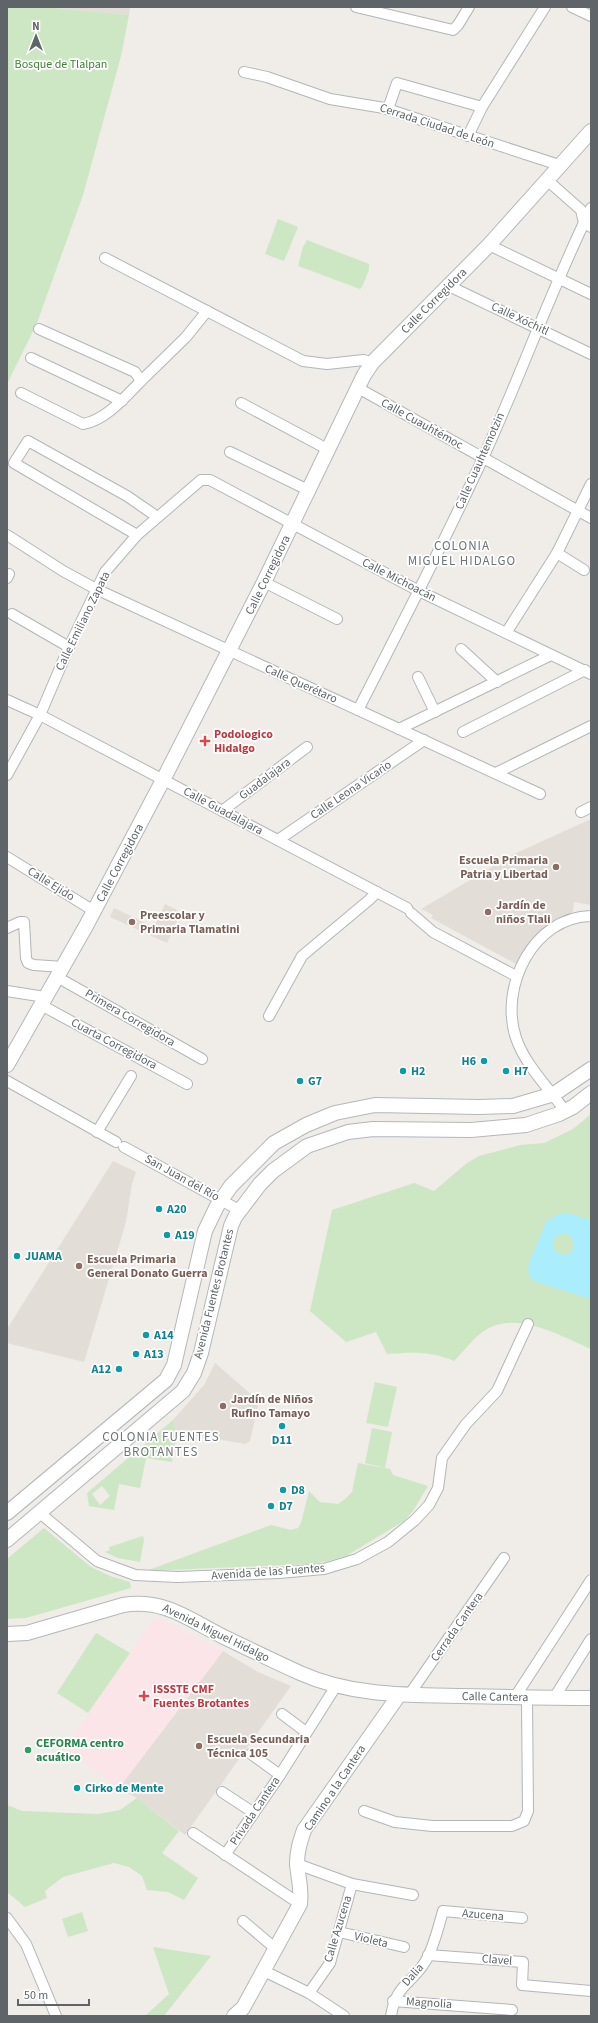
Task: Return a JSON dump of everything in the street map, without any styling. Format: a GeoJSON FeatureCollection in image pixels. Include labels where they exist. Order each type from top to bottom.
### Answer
{"type":"FeatureCollection","features":[{"type":"Feature","properties":{"kind":"street"},"geometry":{"type":"LineString","coordinates":[[356,7],[453,30],[458,25],[469,7]]}},
{"type":"Feature","properties":{"kind":"street"},"geometry":{"type":"LineString","coordinates":[[468,136],[482,107],[544,7]]}},
{"type":"Feature","properties":{"kind":"street"},"geometry":{"type":"LineString","coordinates":[[572,7],[591,16]]}},
{"type":"Feature","properties":{"kind":"street","name":"Cerrada Ciudad de León"},"geometry":{"type":"LineString","coordinates":[[244,72],[267,77],[330,99],[388,109],[559,165]]}},
{"type":"Feature","properties":{"kind":"street"},"geometry":{"type":"LineString","coordinates":[[388,109],[396,83],[482,107]]}},
{"type":"Feature","properties":{"kind":"street","name":"Calle Corregidora"},"geometry":{"type":"LineString","coordinates":[[7,1065],[94,911],[163,780],[310,491],[358,388],[372,363],[489,245],[591,131]]}},
{"type":"Feature","properties":{"kind":"street"},"geometry":{"type":"LineString","coordinates":[[547,180],[581,210],[587,225]]}},
{"type":"Feature","properties":{"kind":"street","name":"Calle Cuauhtemotzin"},"geometry":{"type":"LineString","coordinates":[[358,710],[419,591],[483,458],[538,327],[587,225],[591,208]]}},
{"type":"Feature","properties":{"kind":"street"},"geometry":{"type":"LineString","coordinates":[[489,245],[591,294]]}},
{"type":"Feature","properties":{"kind":"street"},"geometry":{"type":"LineString","coordinates":[[105,258],[302,361],[327,364],[364,360],[372,363]]}},
{"type":"Feature","properties":{"kind":"street","name":"Calle Xóchitl"},"geometry":{"type":"LineString","coordinates":[[449,286],[538,327],[591,354]]}},
{"type":"Feature","properties":{"kind":"street"},"geometry":{"type":"LineString","coordinates":[[21,393],[83,424],[92,423],[122,401],[181,342],[208,311]]}},
{"type":"Feature","properties":{"kind":"street"},"geometry":{"type":"LineString","coordinates":[[39,329],[135,372],[141,381]]}},
{"type":"Feature","properties":{"kind":"street"},"geometry":{"type":"LineString","coordinates":[[31,358],[122,401]]}},
{"type":"Feature","properties":{"kind":"street","name":"Calle Cuauhtémoc"},"geometry":{"type":"LineString","coordinates":[[358,388],[591,518]]}},
{"type":"Feature","properties":{"kind":"street"},"geometry":{"type":"LineString","coordinates":[[241,403],[329,450]]}},
{"type":"Feature","properties":{"kind":"street"},"geometry":{"type":"LineString","coordinates":[[137,535],[14,463],[28,442],[127,496],[156,516]]}},
{"type":"Feature","properties":{"kind":"street"},"geometry":{"type":"LineString","coordinates":[[230,452],[310,491]]}},
{"type":"Feature","properties":{"kind":"street","name":"Calle Michoacán"},"geometry":{"type":"LineString","coordinates":[[210,480],[419,591],[551,655],[589,671]]}},
{"type":"Feature","properties":{"kind":"street","name":"Calle Emiliano Zapata"},"geometry":{"type":"LineString","coordinates":[[7,775],[40,715],[69,647],[105,572],[137,535],[156,516],[197,481],[210,480]]}},
{"type":"Feature","properties":{"kind":"street"},"geometry":{"type":"LineString","coordinates":[[506,633],[556,553],[591,484]]}},
{"type":"Feature","properties":{"kind":"street","name":"Calle Querétaro"},"geometry":{"type":"LineString","coordinates":[[7,535],[96,590],[540,794]]}},
{"type":"Feature","properties":{"kind":"street"},"geometry":{"type":"LineString","coordinates":[[556,553],[584,570]]}},
{"type":"Feature","properties":{"kind":"street"},"geometry":{"type":"LineString","coordinates":[[264,582],[338,619]]}},
{"type":"Feature","properties":{"kind":"street"},"geometry":{"type":"LineString","coordinates":[[12,614],[69,647]]}},
{"type":"Feature","properties":{"kind":"street"},"geometry":{"type":"LineString","coordinates":[[462,649],[497,682]]}},
{"type":"Feature","properties":{"kind":"street"},"geometry":{"type":"LineString","coordinates":[[399,729],[551,655]]}},
{"type":"Feature","properties":{"kind":"street"},"geometry":{"type":"LineString","coordinates":[[463,732],[589,671]]}},
{"type":"Feature","properties":{"kind":"street"},"geometry":{"type":"LineString","coordinates":[[418,677],[435,712]]}},
{"type":"Feature","properties":{"kind":"street","name":"Calle Guadalajara"},"geometry":{"type":"LineString","coordinates":[[7,700],[40,715],[377,892],[409,911],[432,932],[516,976]]}},
{"type":"Feature","properties":{"kind":"street"},"geometry":{"type":"LineString","coordinates":[[496,773],[591,726]]}},
{"type":"Feature","properties":{"kind":"street","name":"Calle Leona Vicario"},"geometry":{"type":"LineString","coordinates":[[278,840],[424,740]]}},
{"type":"Feature","properties":{"kind":"street","name":"Guadalajara"},"geometry":{"type":"LineString","coordinates":[[222,811],[308,747]]}},
{"type":"Feature","properties":{"kind":"street"},"geometry":{"type":"LineString","coordinates":[[580,812],[591,807]]}},
{"type":"Feature","properties":{"kind":"street","name":"Calle Ejido"},"geometry":{"type":"LineString","coordinates":[[7,857],[94,911]]}},
{"type":"Feature","properties":{"kind":"street"},"geometry":{"type":"LineString","coordinates":[[269,1016],[302,956],[377,892]]}},
{"type":"Feature","properties":{"kind":"street"},"geometry":{"type":"LineString","coordinates":[[565,1111],[527,1059],[515,1038],[511,1003],[516,976],[532,947],[550,930],[569,920],[591,916]]}},
{"type":"Feature","properties":{"kind":"street"},"geometry":{"type":"LineString","coordinates":[[7,928],[20,922],[24,922],[26,958],[28,963],[60,972]]}},
{"type":"Feature","properties":{"kind":"street","name":"Primera Corregidora"},"geometry":{"type":"LineString","coordinates":[[60,972],[202,1059]]}},
{"type":"Feature","properties":{"kind":"street","name":"Cuarta Corregidora"},"geometry":{"type":"LineString","coordinates":[[7,991],[43,1001],[187,1084]]}},
{"type":"Feature","properties":{"kind":"street","name":"Avenida Fuentes Brotantes"},"geometry":{"type":"LineString","coordinates":[[7,1513],[92,1444],[166,1380],[174,1365],[205,1231],[221,1200],[244,1172],[274,1143],[306,1125],[335,1113],[375,1105],[479,1107],[513,1106],[554,1094],[591,1069]]}},
{"type":"Feature","properties":{"kind":"street"},"geometry":{"type":"LineString","coordinates":[[97,1132],[131,1076]]}},
{"type":"Feature","properties":{"kind":"street","name":"San Juan del Río"},"geometry":{"type":"LineString","coordinates":[[7,1080],[120,1145],[239,1210]]}},
{"type":"Feature","properties":{"kind":"street","name":"Avenida Fuentes Brotantes"},"geometry":{"type":"LineString","coordinates":[[7,1540],[104,1459],[183,1390],[194,1374],[231,1226],[239,1210],[273,1172],[307,1146],[348,1132],[373,1128],[500,1129],[526,1125],[565,1111],[591,1093]]}},
{"type":"Feature","properties":{"kind":"street","name":"Avenida de las Fuentes"},"geometry":{"type":"LineString","coordinates":[[40,1513],[97,1561],[135,1575],[177,1577],[279,1573],[324,1569],[357,1559],[388,1542],[415,1520],[429,1505],[438,1488],[442,1458],[466,1424],[497,1391],[528,1324]]}},
{"type":"Feature","properties":{"kind":"street"},"geometry":{"type":"LineString","coordinates":[[92,1444],[104,1459]]}},
{"type":"Feature","properties":{"kind":"street","name":"Cerrada Cantera"},"geometry":{"type":"LineString","coordinates":[[404,1695],[504,1558]]}},
{"type":"Feature","properties":{"kind":"street"},"geometry":{"type":"LineString","coordinates":[[364,1812],[395,1822],[432,1826],[512,1826],[524,1821],[528,1811],[521,1697],[591,1580]]}},
{"type":"Feature","properties":{"kind":"street","name":"Avenida Miguel Hidalgo"},"geometry":{"type":"LineString","coordinates":[[7,1634],[27,1633],[123,1605],[136,1603],[153,1604],[172,1610],[225,1638],[302,1674],[336,1686],[404,1695]]}},
{"type":"Feature","properties":{"kind":"street"},"geometry":{"type":"LineString","coordinates":[[554,1698],[591,1639]]}},
{"type":"Feature","properties":{"kind":"street","name":"Privada Cantera"},"geometry":{"type":"LineString","coordinates":[[225,1855],[280,1775],[336,1686]]}},
{"type":"Feature","properties":{"kind":"street","name":"Calle Cantera"},"geometry":{"type":"LineString","coordinates":[[404,1695],[591,1698]]}},
{"type":"Feature","properties":{"kind":"street","name":"Camino a la Cantera"},"geometry":{"type":"LineString","coordinates":[[234,2016],[243,2008],[300,1904],[301,1895],[297,1864],[298,1849],[304,1830],[404,1695]]}},
{"type":"Feature","properties":{"kind":"street"},"geometry":{"type":"LineString","coordinates":[[282,1714],[306,1732]]}},
{"type":"Feature","properties":{"kind":"street"},"geometry":{"type":"LineString","coordinates":[[251,1754],[280,1775]]}},
{"type":"Feature","properties":{"kind":"street"},"geometry":{"type":"LineString","coordinates":[[222,1792],[254,1813]]}},
{"type":"Feature","properties":{"kind":"street"},"geometry":{"type":"LineString","coordinates":[[193,1833],[300,1904]]}},
{"type":"Feature","properties":{"kind":"street"},"geometry":{"type":"LineString","coordinates":[[297,1864],[352,1884],[413,1895]]}},
{"type":"Feature","properties":{"kind":"street","name":"Calle Azucena"},"geometry":{"type":"LineString","coordinates":[[309,1993],[330,1963],[352,1884]]}},
{"type":"Feature","properties":{"kind":"street","name":"Azucena"},"geometry":{"type":"LineString","coordinates":[[443,1911],[522,1918]]}},
{"type":"Feature","properties":{"kind":"street","name":"Dalia"},"geometry":{"type":"LineString","coordinates":[[391,2016],[393,2001],[403,1986],[426,1962],[443,1911]]}},
{"type":"Feature","properties":{"kind":"street"},"geometry":{"type":"LineString","coordinates":[[7,1918],[26,1944],[56,2016]]}},
{"type":"Feature","properties":{"kind":"street"},"geometry":{"type":"LineString","coordinates":[[243,1921],[276,1949]]}},
{"type":"Feature","properties":{"kind":"street","name":"Violeta"},"geometry":{"type":"LineString","coordinates":[[338,1932],[404,1947]]}},
{"type":"Feature","properties":{"kind":"street","name":"Clavel"},"geometry":{"type":"LineString","coordinates":[[428,1955],[523,1962],[522,1985],[591,1991]]}},
{"type":"Feature","properties":{"kind":"street"},"geometry":{"type":"LineString","coordinates":[[264,1971],[309,1993],[344,2016]]}},
{"type":"Feature","properties":{"kind":"street","name":"Magnolia"},"geometry":{"type":"LineString","coordinates":[[393,2001],[512,2010]]}},
{"type":"Feature","properties":{"kind":"shaded area"},"geometry":{"type":"Polygon","coordinates":[[[46,7],[130,7],[129,15],[46,7]]]}},
{"type":"Feature","properties":{"kind":"shaded area","name":"Jardín de niños Tlali"},"geometry":{"type":"Polygon","coordinates":[[[591,819],[591,905],[574,902],[573,912],[554,922],[533,938],[518,965],[431,918],[433,915],[421,909],[514,854],[591,819]]]}},
{"type":"Feature","properties":{"kind":"shaded area","name":"Preescolar y Primaria Tlamatini"},"geometry":{"type":"Polygon","coordinates":[[[165,904],[181,912],[167,943],[110,917],[114,908],[154,927],[165,904]]]}},
{"type":"Feature","properties":{"kind":"shaded area","name":"Escuela Primaria General Donato Guerra"},"geometry":{"type":"Polygon","coordinates":[[[113,1161],[136,1172],[132,1184],[126,1222],[84,1362],[7,1343],[7,1329],[113,1161]]]}},
{"type":"Feature","properties":{"kind":"shaded area","name":"Jardín de Niños Rufino Tamayo"},"geometry":{"type":"Polygon","coordinates":[[[215,1363],[259,1401],[250,1441],[245,1444],[177,1432],[173,1420],[204,1385],[215,1363]]]}},
{"type":"Feature","properties":{"kind":"shaded area","name":"ISSSTE CMF Fuentes Brotantes"},"geometry":{"type":"Polygon","coordinates":[[[156,1617],[223,1651],[119,1788],[65,1748],[156,1617]]]}},
{"type":"Feature","properties":{"kind":"shaded area","name":"Escuela Secundaria Técnica 105"},"geometry":{"type":"Polygon","coordinates":[[[223,1651],[258,1672],[291,1686],[185,1835],[137,1798],[119,1788],[223,1651]]]}},
{"type":"Feature","properties":{"kind":"green space","name":"Bosque de Tlalpan"},"geometry":{"type":"Polygon","coordinates":[[[7,7],[46,7],[129,15],[121,56],[83,195],[37,323],[7,384],[7,7]]]}},
{"type":"Feature","properties":{"kind":"green space"},"geometry":{"type":"Polygon","coordinates":[[[278,219],[298,227],[284,261],[265,254],[278,219]]]}},
{"type":"Feature","properties":{"kind":"green space"},"geometry":{"type":"Polygon","coordinates":[[[307,240],[369,264],[369,270],[362,287],[360,289],[298,266],[303,247],[307,240]]]}},
{"type":"Feature","properties":{"kind":"green space"},"geometry":{"type":"Polygon","coordinates":[[[591,1114],[591,1349],[540,1327],[513,1323],[500,1324],[487,1329],[454,1361],[437,1355],[421,1353],[387,1354],[376,1332],[346,1342],[310,1311],[332,1210],[414,1183],[434,1191],[467,1163],[479,1156],[520,1145],[544,1143],[573,1129],[591,1114]]]}},
{"type":"Feature","properties":{"kind":"green space"},"geometry":{"type":"Polygon","coordinates":[[[375,1382],[397,1387],[388,1427],[366,1423],[375,1382]]]}},
{"type":"Feature","properties":{"kind":"green space"},"geometry":{"type":"Polygon","coordinates":[[[173,1420],[177,1432],[172,1462],[146,1458],[140,1488],[119,1484],[114,1510],[89,1506],[87,1493],[173,1420]],[[102,1486],[92,1494],[100,1505],[110,1496],[102,1486]]]}},
{"type":"Feature","properties":{"kind":"green space"},"geometry":{"type":"Polygon","coordinates":[[[372,1428],[392,1432],[385,1468],[365,1463],[372,1428]]]}},
{"type":"Feature","properties":{"kind":"green space"},"geometry":{"type":"Polygon","coordinates":[[[358,1463],[390,1469],[393,1475],[428,1486],[413,1511],[404,1521],[346,1556],[312,1564],[146,1571],[271,1525],[291,1530],[298,1528],[301,1523],[309,1491],[320,1502],[338,1504],[352,1492],[358,1463]]]}},
{"type":"Feature","properties":{"kind":"green space"},"geometry":{"type":"Polygon","coordinates":[[[44,1528],[91,1567],[110,1576],[130,1582],[131,1588],[26,1618],[7,1619],[7,1559],[44,1528]]]}},
{"type":"Feature","properties":{"kind":"green space"},"geometry":{"type":"Polygon","coordinates":[[[143,1536],[144,1540],[140,1562],[118,1558],[105,1552],[110,1550],[109,1547],[143,1536]]]}},
{"type":"Feature","properties":{"kind":"green space"},"geometry":{"type":"Polygon","coordinates":[[[96,1633],[130,1653],[88,1713],[57,1693],[96,1633]]]}},
{"type":"Feature","properties":{"kind":"green space"},"geometry":{"type":"Polygon","coordinates":[[[137,1798],[179,1831],[162,1853],[198,1878],[184,1900],[168,1892],[147,1890],[142,1876],[129,1867],[114,1863],[63,1877],[45,1891],[47,1898],[25,1907],[7,1892],[7,1805],[22,1811],[98,1814],[120,1810],[137,1798]]]}},
{"type":"Feature","properties":{"kind":"green space"},"geometry":{"type":"Polygon","coordinates":[[[82,1912],[88,1931],[68,1937],[62,1919],[82,1912]]]}},
{"type":"Feature","properties":{"kind":"green space"},"geometry":{"type":"Polygon","coordinates":[[[153,1947],[211,1956],[164,2016],[145,2016],[169,1994],[153,1947]]]}},
{"type":"Feature","properties":{"kind":"water"},"geometry":{"type":"Polygon","coordinates":[[[567,1213],[591,1220],[591,1299],[531,1279],[528,1271],[529,1263],[546,1222],[556,1215],[567,1213]],[[564,1233],[554,1238],[553,1248],[557,1252],[564,1255],[572,1252],[574,1246],[571,1236],[564,1233]]]}},
{"type":"Feature","properties":{"kind":"place","name":"Podologico Hidalgo"},"geometry":{"type":"Point","coordinates":[205,741]}},
{"type":"Feature","properties":{"kind":"place","name":"Escuela Primaria Patria y Libertad"},"geometry":{"type":"Point","coordinates":[556,867]}},
{"type":"Feature","properties":{"kind":"place","name":"Jardín de niños Tlali"},"geometry":{"type":"Point","coordinates":[488,912]}},
{"type":"Feature","properties":{"kind":"place","name":"Preescolar y Primaria Tlamatini"},"geometry":{"type":"Point","coordinates":[132,922]}},
{"type":"Feature","properties":{"kind":"place","name":"H6"},"geometry":{"type":"Point","coordinates":[484,1061]}},
{"type":"Feature","properties":{"kind":"place","name":"H2"},"geometry":{"type":"Point","coordinates":[403,1071]}},
{"type":"Feature","properties":{"kind":"place","name":"H7"},"geometry":{"type":"Point","coordinates":[506,1071]}},
{"type":"Feature","properties":{"kind":"place","name":"G7"},"geometry":{"type":"Point","coordinates":[300,1081]}},
{"type":"Feature","properties":{"kind":"place","name":"A20"},"geometry":{"type":"Point","coordinates":[159,1209]}},
{"type":"Feature","properties":{"kind":"place","name":"A19"},"geometry":{"type":"Point","coordinates":[167,1235]}},
{"type":"Feature","properties":{"kind":"place","name":"JUAMA"},"geometry":{"type":"Point","coordinates":[17,1256]}},
{"type":"Feature","properties":{"kind":"place","name":"Escuela Primaria General Donato Guerra"},"geometry":{"type":"Point","coordinates":[79,1266]}},
{"type":"Feature","properties":{"kind":"place","name":"A14"},"geometry":{"type":"Point","coordinates":[146,1335]}},
{"type":"Feature","properties":{"kind":"place","name":"A13"},"geometry":{"type":"Point","coordinates":[136,1354]}},
{"type":"Feature","properties":{"kind":"place","name":"A12"},"geometry":{"type":"Point","coordinates":[119,1369]}},
{"type":"Feature","properties":{"kind":"place","name":"Jardín de Niños Rufino Tamayo"},"geometry":{"type":"Point","coordinates":[223,1406]}},
{"type":"Feature","properties":{"kind":"place","name":"D11"},"geometry":{"type":"Point","coordinates":[282,1426]}},
{"type":"Feature","properties":{"kind":"place","name":"D8"},"geometry":{"type":"Point","coordinates":[283,1490]}},
{"type":"Feature","properties":{"kind":"place","name":"D7"},"geometry":{"type":"Point","coordinates":[271,1506]}},
{"type":"Feature","properties":{"kind":"place","name":"ISSSTE CMF Fuentes Brotantes"},"geometry":{"type":"Point","coordinates":[144,1696]}},
{"type":"Feature","properties":{"kind":"place","name":"Escuela Secundaria Técnica 105"},"geometry":{"type":"Point","coordinates":[199,1746]}},
{"type":"Feature","properties":{"kind":"place","name":"CEFORMA centro acuático"},"geometry":{"type":"Point","coordinates":[28,1750]}},
{"type":"Feature","properties":{"kind":"place","name":"Cirko de Mente"},"geometry":{"type":"Point","coordinates":[77,1788]}},
{"type":"Feature","properties":{"kind":"district","name":"COLONIA MIGUEL HIDALGO"},"geometry":{"type":"Point","coordinates":[462,554]}},
{"type":"Feature","properties":{"kind":"district","name":"COLONIA FUENTES BROTANTES"},"geometry":{"type":"Point","coordinates":[161,1444]}}]}
